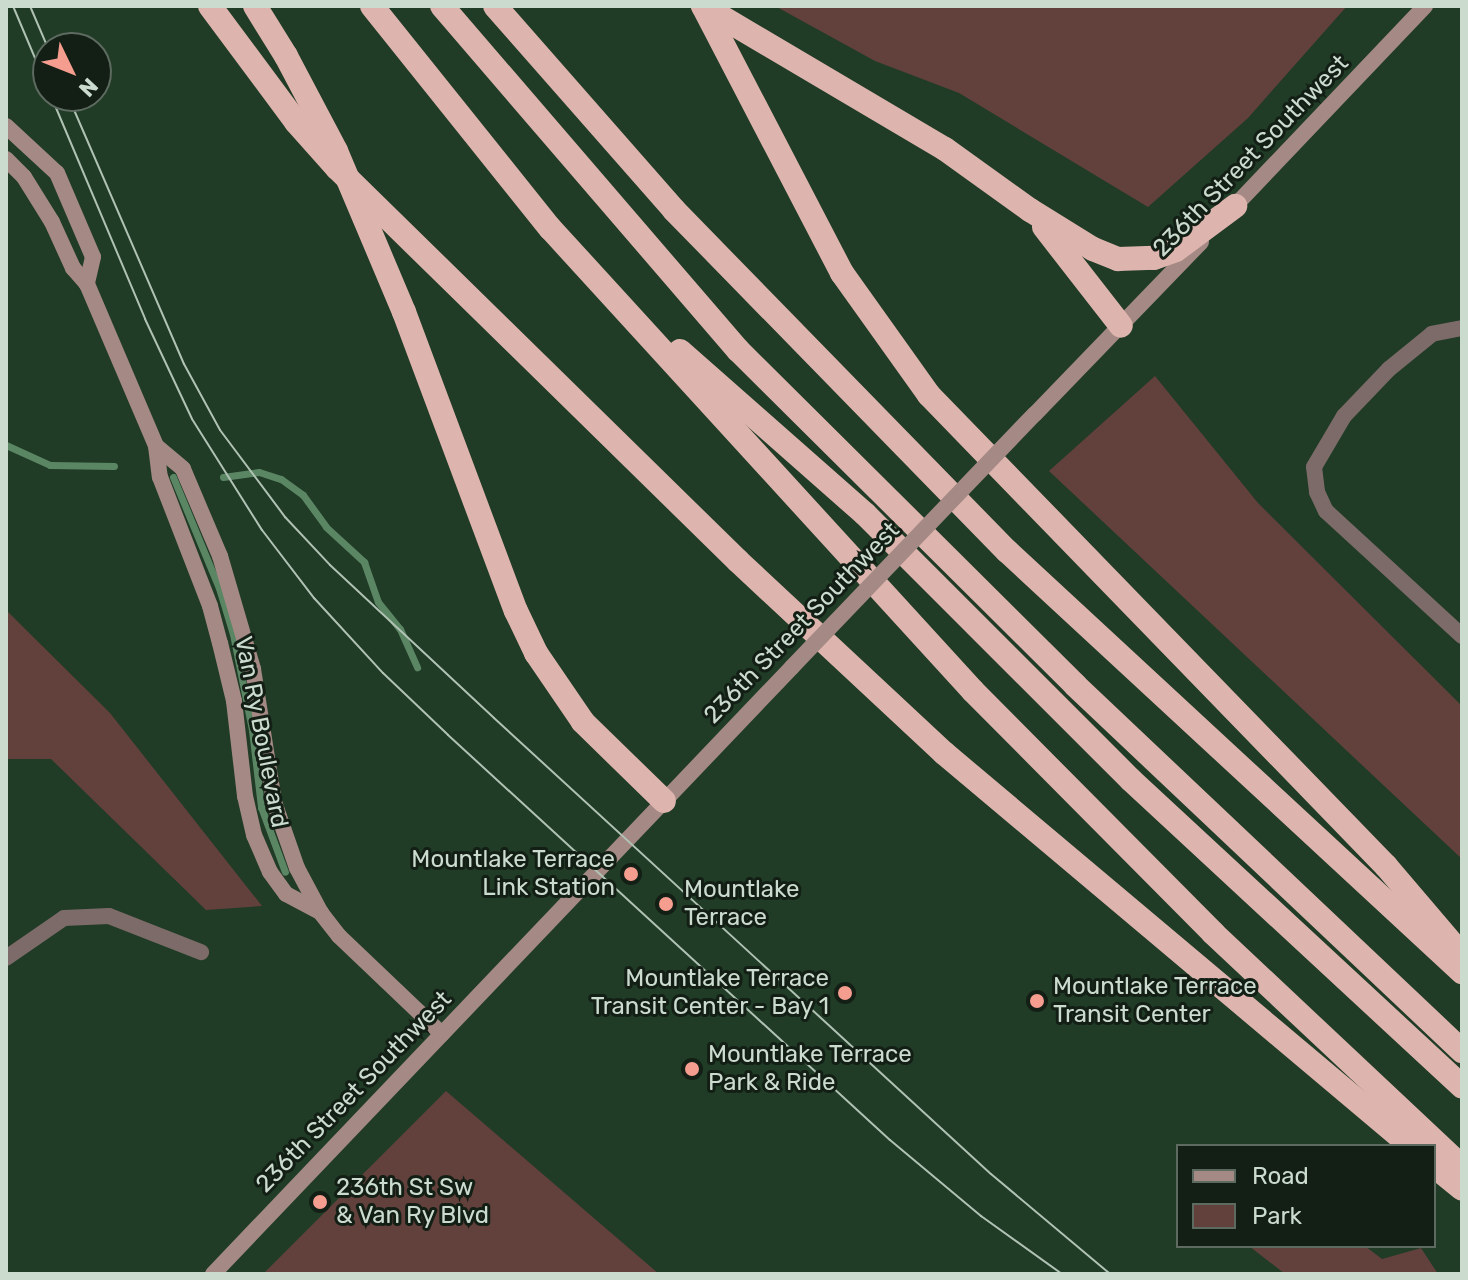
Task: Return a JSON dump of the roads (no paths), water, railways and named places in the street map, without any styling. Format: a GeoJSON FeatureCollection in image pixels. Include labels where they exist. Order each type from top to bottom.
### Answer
{"type":"FeatureCollection","features":[{"type":"Feature","properties":{"kind":"highway"},"geometry":{"type":"LineString","coordinates":[[210,6],[296,122],[337,168],[738,561],[944,753],[1409,1144]]}},
{"type":"Feature","properties":{"kind":"highway"},"geometry":{"type":"LineString","coordinates":[[255,6],[293,68],[336,151],[435,391],[516,611],[536,653],[583,722],[664,801]]}},
{"type":"Feature","properties":{"kind":"highway"},"geometry":{"type":"LineString","coordinates":[[372,6],[550,228],[1038,759],[1213,933],[1462,1167]]}},
{"type":"Feature","properties":{"kind":"highway"},"geometry":{"type":"LineString","coordinates":[[442,6],[738,350],[1075,685],[1462,1051]]}},
{"type":"Feature","properties":{"kind":"highway"},"geometry":{"type":"LineString","coordinates":[[495,6],[674,210],[1007,551],[1462,972]]}},
{"type":"Feature","properties":{"kind":"highway"},"geometry":{"type":"LineString","coordinates":[[703,6],[945,149],[1030,210],[1093,249],[1134,260],[1154,258],[1176,250],[1235,206]]}},
{"type":"Feature","properties":{"kind":"highway"},"geometry":{"type":"LineString","coordinates":[[703,6],[835,261],[874,322],[929,395],[1386,866],[1462,955]]}},
{"type":"Feature","properties":{"kind":"highway"},"geometry":{"type":"LineString","coordinates":[[1030,210],[1075,263],[1121,326]]}},
{"type":"Feature","properties":{"kind":"highway"},"geometry":{"type":"LineString","coordinates":[[591,273],[865,514],[1131,780],[1462,1086]]}},
{"type":"Feature","properties":{"kind":"highway"},"geometry":{"type":"LineString","coordinates":[[1436,1168],[1462,1189]]}},
{"type":"Feature","properties":{"kind":"street","name":"236th Street Southwest"},"geometry":{"type":"LineString","coordinates":[[213,1274],[1425,6]]}},
{"type":"Feature","properties":{"kind":"street","name":"Van Ry Boulevard"},"geometry":{"type":"LineString","coordinates":[[6,126],[57,173],[93,257],[87,284]]}},
{"type":"Feature","properties":{"kind":"street","name":"Van Ry Boulevard"},"geometry":{"type":"LineString","coordinates":[[6,159],[24,177],[52,222],[73,268],[87,284],[156,446],[160,477],[210,606],[220,643],[234,701],[245,796],[254,835],[270,872],[286,894],[321,913]]}},
{"type":"Feature","properties":{"kind":"street"},"geometry":{"type":"LineString","coordinates":[[1462,328],[1432,334],[1389,369],[1344,416],[1314,467],[1317,492],[1326,511],[1462,636]]}},
{"type":"Feature","properties":{"kind":"street","name":"Van Ry Boulevard"},"geometry":{"type":"LineString","coordinates":[[156,446],[183,469],[220,556],[253,669],[282,832],[321,913],[339,936],[442,1034]]}},
{"type":"Feature","properties":{"kind":"street"},"geometry":{"type":"LineString","coordinates":[[6,958],[64,918],[109,916],[201,952]]}},
{"type":"Feature","properties":{"kind":"waterway"},"geometry":{"type":"LineString","coordinates":[[6,445],[50,465],[114,466]]}},
{"type":"Feature","properties":{"kind":"waterway"},"geometry":{"type":"LineString","coordinates":[[223,477],[259,472],[281,479],[303,495],[326,527],[364,562],[378,602],[400,629],[417,667]]}},
{"type":"Feature","properties":{"kind":"waterway"},"geometry":{"type":"LineString","coordinates":[[173,477],[219,588],[233,634],[252,730],[261,807],[285,872]]}},
{"type":"Feature","properties":{"kind":"tram line"},"geometry":{"type":"LineString","coordinates":[[13,6],[32,51]]}},
{"type":"Feature","properties":{"kind":"tram line"},"geometry":{"type":"LineString","coordinates":[[30,6],[41,32]]}},
{"type":"Feature","properties":{"kind":"tram line"},"geometry":{"type":"LineString","coordinates":[[58,112],[145,319],[192,419],[262,530],[314,598],[383,673],[448,735],[890,1140],[981,1216],[1062,1274]]}},
{"type":"Feature","properties":{"kind":"tram line"},"geometry":{"type":"LineString","coordinates":[[75,112],[184,364],[220,430],[285,517],[330,565],[494,718],[991,1174],[1110,1274]]}},
{"type":"Feature","properties":{"kind":"place","name":"Mountlake Terrace Link Station"},"geometry":{"type":"Point","coordinates":[631,874]}},
{"type":"Feature","properties":{"kind":"place","name":"Mountlake Terrace"},"geometry":{"type":"Point","coordinates":[666,904]}},
{"type":"Feature","properties":{"kind":"place","name":"Mountlake Terrace Transit Center - Bay 1"},"geometry":{"type":"Point","coordinates":[845,993]}},
{"type":"Feature","properties":{"kind":"place","name":"Mountlake Terrace Transit Center"},"geometry":{"type":"Point","coordinates":[1037,1001]}},
{"type":"Feature","properties":{"kind":"place","name":"Mountlake Terrace Park & Ride"},"geometry":{"type":"Point","coordinates":[692,1069]}},
{"type":"Feature","properties":{"kind":"place","name":"236th St Sw & Van Ry Blvd"},"geometry":{"type":"Point","coordinates":[320,1202]}}]}
